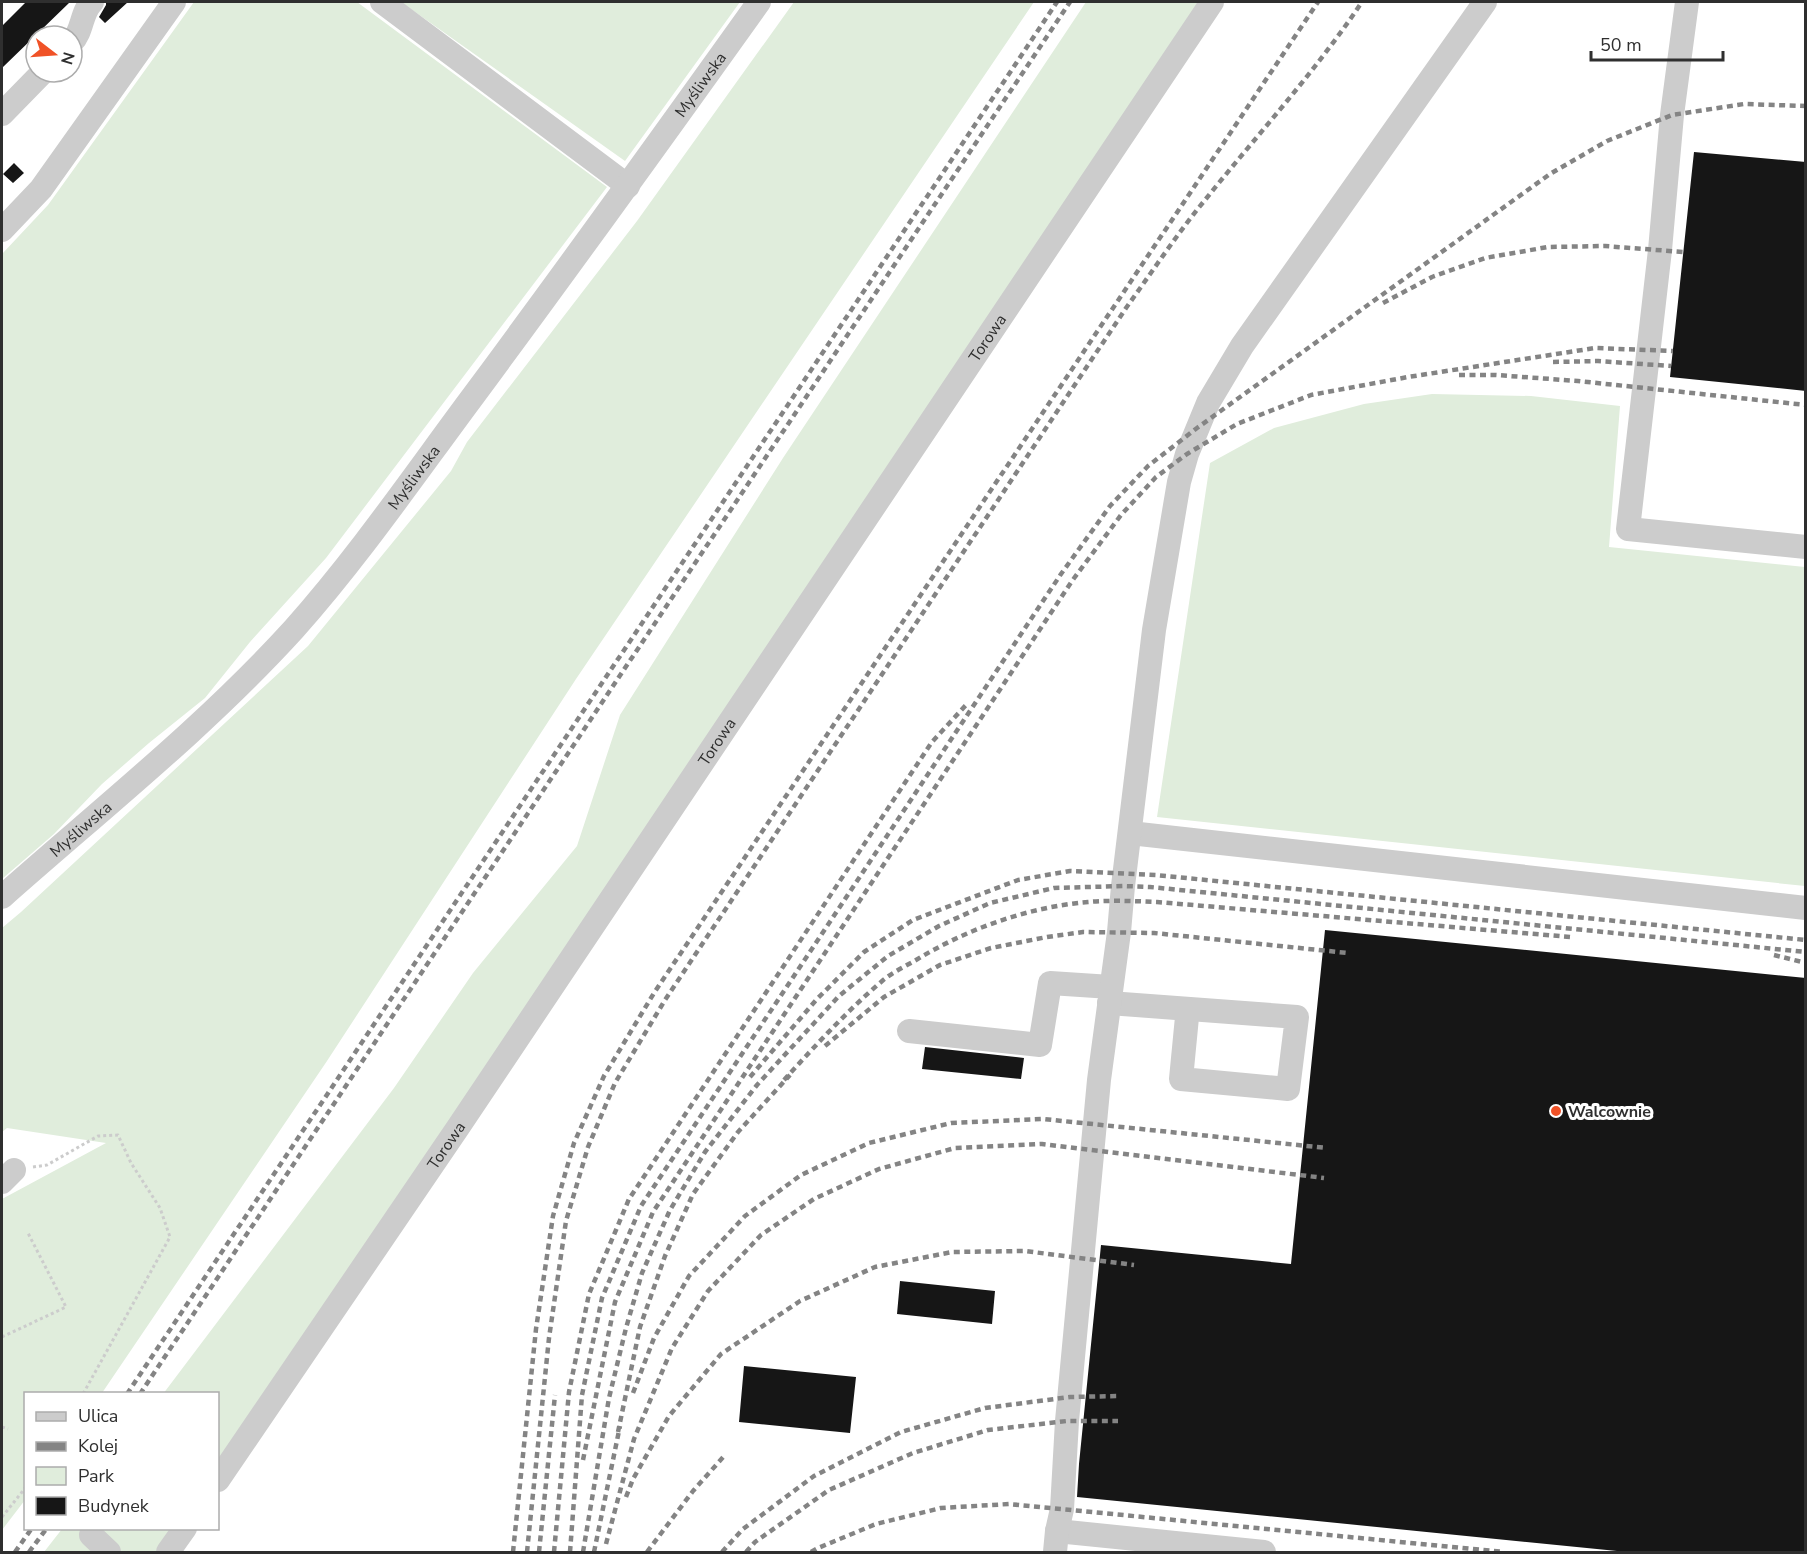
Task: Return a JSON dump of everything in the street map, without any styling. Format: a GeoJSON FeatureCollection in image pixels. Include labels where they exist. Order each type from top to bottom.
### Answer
{"type":"FeatureCollection","features":[{"type":"Feature","properties":{"kind":"street"},"geometry":{"type":"LineString","coordinates":[[82,24],[88,5],[92,2]]}},
{"type":"Feature","properties":{"kind":"street"},"geometry":{"type":"LineString","coordinates":[[6,218],[41,189],[174,2]]}},
{"type":"Feature","properties":{"kind":"street"},"geometry":{"type":"LineString","coordinates":[[382,2],[628,186]]}},
{"type":"Feature","properties":{"kind":"street","name":"Myśliwska"},"geometry":{"type":"LineString","coordinates":[[2,897],[166,753],[243,682],[294,628],[358,551],[628,186],[759,2]]}},
{"type":"Feature","properties":{"kind":"street","name":"Torowa"},"geometry":{"type":"LineString","coordinates":[[219,1479],[465,1116],[1212,2]]}},
{"type":"Feature","properties":{"kind":"street"},"geometry":{"type":"LineString","coordinates":[[1264,1552],[1056,1542],[1062,1509],[1067,1421],[1099,1080],[1119,932],[1154,630],[1179,482],[1197,428],[1208,404],[1242,346],[1485,2]]}},
{"type":"Feature","properties":{"kind":"street"},"geometry":{"type":"LineString","coordinates":[[1687,2],[1672,115],[1660,250],[1628,529],[1806,548]]}},
{"type":"Feature","properties":{"kind":"street"},"geometry":{"type":"LineString","coordinates":[[2,114],[31,84]]}},
{"type":"Feature","properties":{"kind":"street"},"geometry":{"type":"LineString","coordinates":[[1130,832],[1806,908]]}},
{"type":"Feature","properties":{"kind":"street"},"geometry":{"type":"LineString","coordinates":[[909,1031],[1040,1045],[1050,983],[1110,995],[1297,1017],[1288,1089],[1181,1079],[1187,1017]]}},
{"type":"Feature","properties":{"kind":"street"},"geometry":{"type":"LineString","coordinates":[[168,1552],[183,1530]]}},
{"type":"Feature","properties":{"kind":"street"},"geometry":{"type":"LineString","coordinates":[[91,1534],[109,1552]]}},
{"type":"Feature","properties":{"kind":"path"},"geometry":{"type":"LineString","coordinates":[[8,1176],[47,1165],[98,1136],[118,1135],[131,1163],[160,1208],[170,1237],[84,1392]]}},
{"type":"Feature","properties":{"kind":"path"},"geometry":{"type":"LineString","coordinates":[[2,1337],[66,1307],[28,1233]]}},
{"type":"Feature","properties":{"kind":"path"},"geometry":{"type":"LineString","coordinates":[[2,1427],[8,1429]]}},
{"type":"Feature","properties":{"kind":"path"},"geometry":{"type":"LineString","coordinates":[[2,1517],[24,1490]]}},
{"type":"Feature","properties":{"kind":"green space"},"geometry":{"type":"Polygon","coordinates":[[[194,2],[357,2],[607,187],[326,558],[250,642],[205,698],[102,784],[54,834],[2,879],[2,254],[48,205],[194,2]]]}},
{"type":"Feature","properties":{"kind":"green space"},"geometry":{"type":"Polygon","coordinates":[[[401,2],[740,2],[625,161],[401,2]]]}},
{"type":"Feature","properties":{"kind":"green space"},"geometry":{"type":"Polygon","coordinates":[[[794,2],[1034,2],[576,679],[327,1061],[103,1392],[24,1392],[24,1501],[2,1530],[2,1199],[106,1143],[7,1128],[2,1132],[2,928],[308,646],[451,471],[467,442],[637,221],[794,2]]]}},
{"type":"Feature","properties":{"kind":"green space"},"geometry":{"type":"Polygon","coordinates":[[[1086,2],[1199,2],[566,950],[219,1462],[219,1392],[165,1392],[394,1088],[473,973],[577,846],[620,715],[783,458],[1086,2]]]}},
{"type":"Feature","properties":{"kind":"green space"},"geometry":{"type":"Polygon","coordinates":[[[1432,394],[1531,396],[1620,406],[1609,547],[1805,567],[1805,886],[1157,817],[1210,463],[1274,428],[1364,404],[1432,394]]]}},
{"type":"Feature","properties":{"kind":"green space"},"geometry":{"type":"Polygon","coordinates":[[[61,1530],[171,1530],[156,1552],[44,1552],[61,1530]]]}},
{"type":"Feature","properties":{"kind":"building"},"geometry":{"type":"Polygon","coordinates":[[[26,2],[70,2],[47,24],[24,24],[24,47],[2,68],[2,26],[26,2]]]}},
{"type":"Feature","properties":{"kind":"building"},"geometry":{"type":"Polygon","coordinates":[[[106,2],[128,2],[105,23],[99,17],[106,2]]]}},
{"type":"Feature","properties":{"kind":"building"},"geometry":{"type":"Polygon","coordinates":[[[1694,152],[1806,162],[1806,391],[1670,377],[1694,152]]]}},
{"type":"Feature","properties":{"kind":"building"},"geometry":{"type":"Polygon","coordinates":[[[14,163],[24,173],[13,183],[3,174],[14,163]]]}},
{"type":"Feature","properties":{"kind":"building","name":"Walcownie"},"geometry":{"type":"Polygon","coordinates":[[[1325,930],[1806,978],[1806,1552],[1627,1552],[1077,1497],[1101,1245],[1291,1264],[1325,930]]]}},
{"type":"Feature","properties":{"kind":"building"},"geometry":{"type":"Polygon","coordinates":[[[925,1047],[1024,1058],[1021,1079],[922,1069],[925,1047]]]}},
{"type":"Feature","properties":{"kind":"building"},"geometry":{"type":"Polygon","coordinates":[[[900,1281],[995,1291],[992,1324],[897,1314],[900,1281]]]}},
{"type":"Feature","properties":{"kind":"building"},"geometry":{"type":"Polygon","coordinates":[[[744,1366],[856,1377],[850,1433],[739,1422],[744,1366]]]}},
{"type":"Feature","properties":{"kind":"railway"},"geometry":{"type":"LineString","coordinates":[[128,1392],[1057,2]]}},
{"type":"Feature","properties":{"kind":"railway"},"geometry":{"type":"LineString","coordinates":[[141,1392],[1070,2]]}},
{"type":"Feature","properties":{"kind":"railway"},"geometry":{"type":"LineString","coordinates":[[513,1552],[536,1329],[553,1216],[574,1143],[604,1076],[654,993],[1318,2]]}},
{"type":"Feature","properties":{"kind":"railway"},"geometry":{"type":"LineString","coordinates":[[527,1552],[549,1338],[566,1221],[588,1147],[615,1083],[665,1000],[1126,308],[1195,213],[1306,78],[1362,2]]}},
{"type":"Feature","properties":{"kind":"railway"},"geometry":{"type":"LineString","coordinates":[[570,1552],[582,1395],[602,1298],[641,1206],[1061,574],[1110,506],[1148,466],[1197,428],[1550,174],[1607,141],[1672,115],[1744,104],[1806,106]]}},
{"type":"Feature","properties":{"kind":"railway"},"geometry":{"type":"LineString","coordinates":[[1383,303],[1432,277],[1485,258],[1548,247],[1605,246],[1683,252]]}},
{"type":"Feature","properties":{"kind":"railway"},"geometry":{"type":"LineString","coordinates":[[583,1460],[615,1302],[653,1212],[1072,581],[1121,515],[1156,477],[1187,454],[1237,424],[1311,395],[1408,377],[1595,348],[1673,351]]}},
{"type":"Feature","properties":{"kind":"railway"},"geometry":{"type":"LineString","coordinates":[[1553,362],[1598,361],[1671,366]]}},
{"type":"Feature","properties":{"kind":"railway"},"geometry":{"type":"LineString","coordinates":[[1459,375],[1496,375],[1578,381],[1806,405]]}},
{"type":"Feature","properties":{"kind":"railway"},"geometry":{"type":"LineString","coordinates":[[554,1552],[569,1392],[589,1294],[629,1199],[932,742],[966,705]]}},
{"type":"Feature","properties":{"kind":"railway"},"geometry":{"type":"LineString","coordinates":[[750,1077],[817,999],[864,952],[913,920],[1018,880],[1070,871],[1156,875],[1806,940]]}},
{"type":"Feature","properties":{"kind":"railway"},"geometry":{"type":"LineString","coordinates":[[583,1552],[609,1398],[626,1328],[642,1273],[670,1210],[705,1152],[757,1085],[839,996],[888,956],[939,926],[990,903],[1054,888],[1123,886],[1806,952]]}},
{"type":"Feature","properties":{"kind":"railway"},"geometry":{"type":"LineString","coordinates":[[784,1080],[843,1017],[893,973],[977,929],[1043,909],[1088,902],[1157,902],[1570,937]]}},
{"type":"Feature","properties":{"kind":"railway"},"geometry":{"type":"LineString","coordinates":[[825,1046],[884,997],[940,965],[991,948],[1047,937],[1083,932],[1154,933],[1348,953]]}},
{"type":"Feature","properties":{"kind":"railway"},"geometry":{"type":"LineString","coordinates":[[1774,955],[1806,963]]}},
{"type":"Feature","properties":{"kind":"railway"},"geometry":{"type":"LineString","coordinates":[[618,1432],[640,1327],[665,1256],[693,1194],[738,1132],[790,1075]]}},
{"type":"Feature","properties":{"kind":"railway"},"geometry":{"type":"LineString","coordinates":[[633,1393],[654,1338],[689,1276],[745,1216],[801,1175],[869,1143],[951,1123],[1043,1119],[1327,1148]]}},
{"type":"Feature","properties":{"kind":"railway"},"geometry":{"type":"LineString","coordinates":[[606,1544],[634,1439],[672,1348],[708,1291],[761,1235],[814,1199],[879,1169],[955,1148],[1042,1144],[1324,1178]]}},
{"type":"Feature","properties":{"kind":"railway"},"geometry":{"type":"LineString","coordinates":[[626,1497],[633,1479],[669,1416],[721,1354],[800,1301],[875,1267],[952,1252],[1025,1251],[1134,1265]]}},
{"type":"Feature","properties":{"kind":"railway"},"geometry":{"type":"LineString","coordinates":[[539,1552],[555,1395]]}},
{"type":"Feature","properties":{"kind":"railway"},"geometry":{"type":"LineString","coordinates":[[722,1552],[743,1529],[814,1476],[901,1432],[985,1408],[1070,1397],[1120,1396]]}},
{"type":"Feature","properties":{"kind":"railway"},"geometry":{"type":"LineString","coordinates":[[746,1552],[755,1542],[829,1490],[913,1453],[988,1430],[1067,1421],[1118,1421]]}},
{"type":"Feature","properties":{"kind":"railway"},"geometry":{"type":"LineString","coordinates":[[594,1552],[620,1426]]}},
{"type":"Feature","properties":{"kind":"railway"},"geometry":{"type":"LineString","coordinates":[[647,1552],[693,1491],[725,1455]]}},
{"type":"Feature","properties":{"kind":"railway"},"geometry":{"type":"LineString","coordinates":[[811,1552],[876,1524],[941,1508],[1009,1504],[1504,1552]]}},
{"type":"Feature","properties":{"kind":"railway"},"geometry":{"type":"LineString","coordinates":[[15,1552],[31,1530]]}},
{"type":"Feature","properties":{"kind":"railway"},"geometry":{"type":"LineString","coordinates":[[29,1552],[46,1530]]}},
{"type":"Feature","properties":{"kind":"place","name":"Walcownie"},"geometry":{"type":"Point","coordinates":[1556,1111]}}]}
